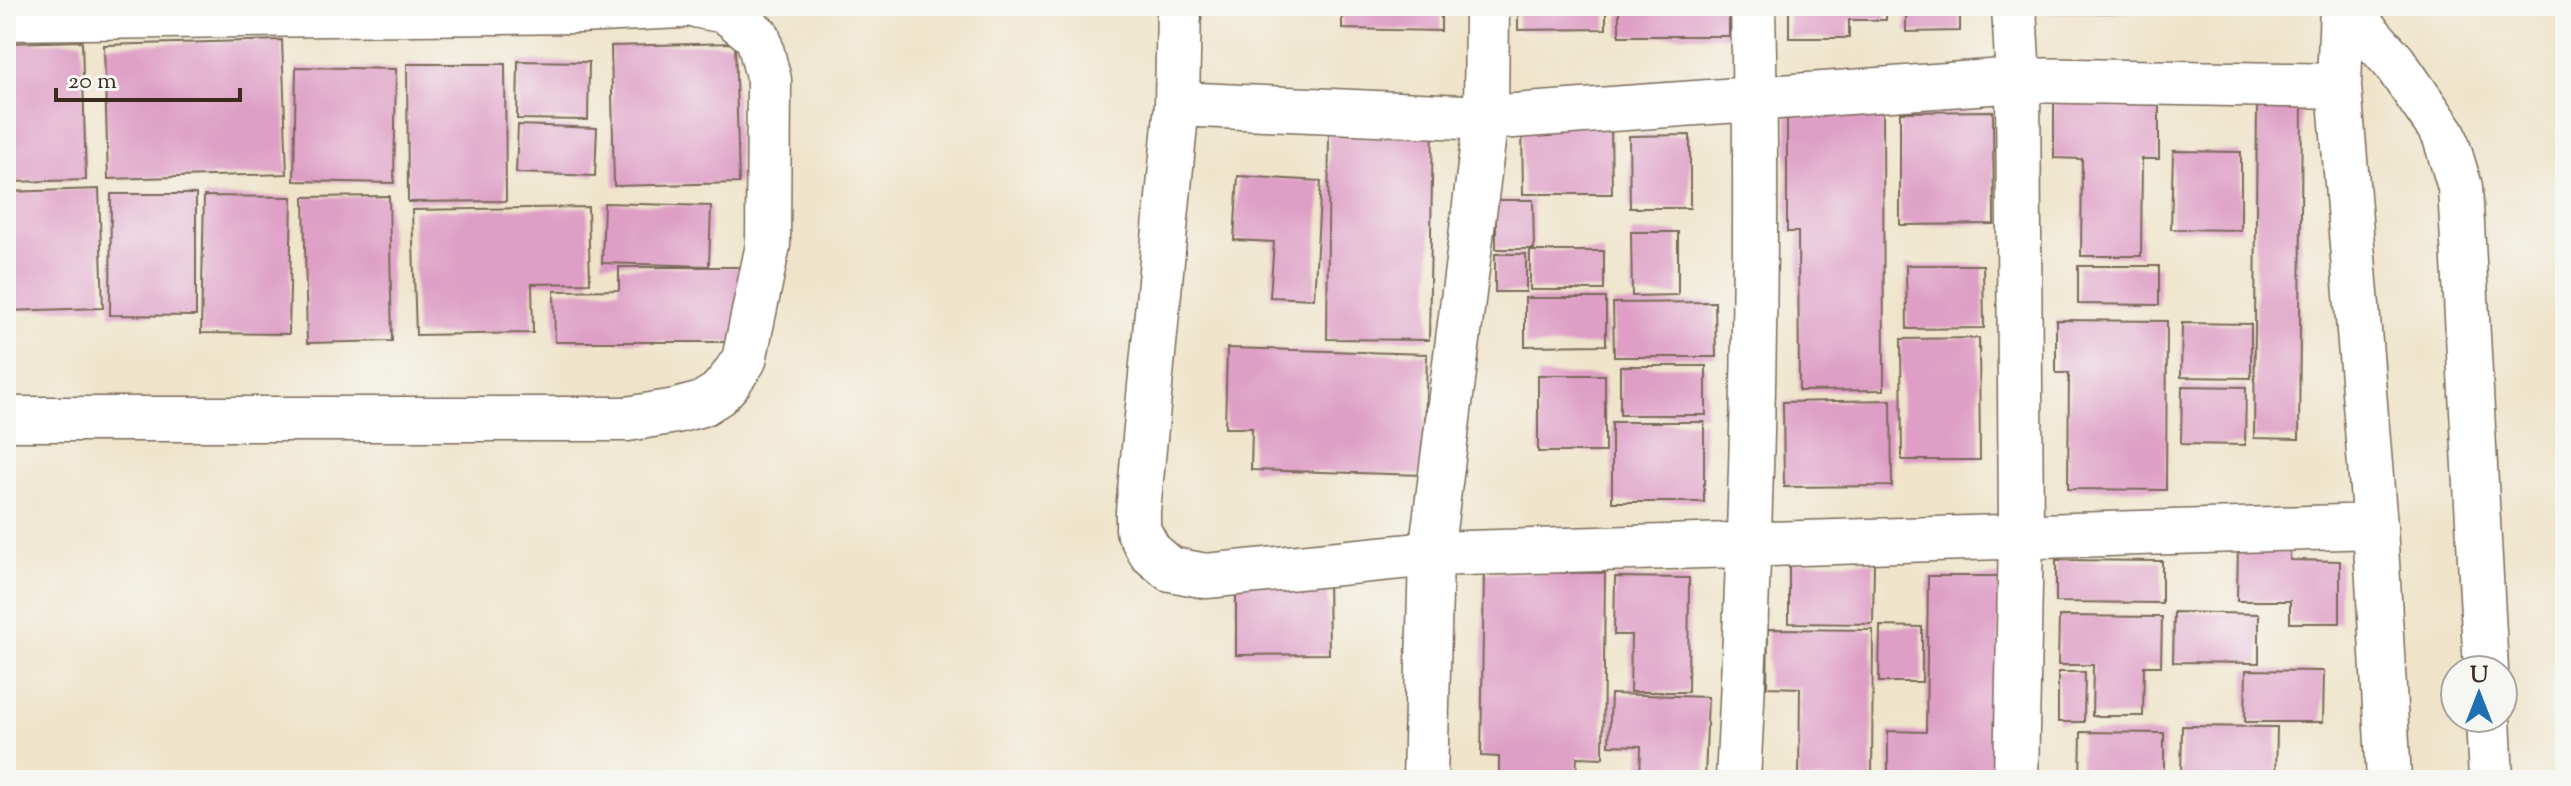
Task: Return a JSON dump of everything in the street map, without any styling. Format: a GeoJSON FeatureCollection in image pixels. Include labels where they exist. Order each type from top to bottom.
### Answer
{"type":"FeatureCollection","features":[{"type":"Feature","properties":{"kind":"street"},"geometry":{"type":"LineString","coordinates":[[6,18],[579,11],[680,6]]}},
{"type":"Feature","properties":{"kind":"street"},"geometry":{"type":"LineString","coordinates":[[6,419],[627,419],[702,404],[718,394],[744,360],[759,291],[768,245],[769,80],[758,37],[726,11],[699,6]]}},
{"type":"Feature","properties":{"kind":"street"},"geometry":{"type":"LineString","coordinates":[[1179,6],[1177,104],[1138,530],[1150,552],[1170,569],[1206,576],[1431,554],[2375,526]]}},
{"type":"Feature","properties":{"kind":"street"},"geometry":{"type":"LineString","coordinates":[[1425,780],[1431,554],[1486,118],[1487,6]]}},
{"type":"Feature","properties":{"kind":"street"},"geometry":{"type":"LineString","coordinates":[[1738,780],[1750,545],[1755,101],[1753,6]]}},
{"type":"Feature","properties":{"kind":"street"},"geometry":{"type":"LineString","coordinates":[[2014,6],[2018,80],[2021,535],[2016,780]]}},
{"type":"Feature","properties":{"kind":"street"},"geometry":{"type":"LineString","coordinates":[[2343,6],[2339,86],[2375,526],[2389,780]]}},
{"type":"Feature","properties":{"kind":"street"},"geometry":{"type":"LineString","coordinates":[[2343,6],[2394,62],[2444,134],[2460,187],[2485,654]]}},
{"type":"Feature","properties":{"kind":"street"},"geometry":{"type":"LineString","coordinates":[[1177,104],[1486,118],[2018,80],[2339,86]]}},
{"type":"Feature","properties":{"kind":"street"},"geometry":{"type":"LineString","coordinates":[[2489,734],[2491,780]]}},
{"type":"Feature","properties":{"kind":"building"},"geometry":{"type":"Polygon","coordinates":[[[1342,6],[1441,6],[1441,31],[1342,29],[1342,6]]]}},
{"type":"Feature","properties":{"kind":"building"},"geometry":{"type":"Polygon","coordinates":[[[1518,6],[1606,6],[1606,29],[1518,30],[1518,6]]]}},
{"type":"Feature","properties":{"kind":"building"},"geometry":{"type":"Polygon","coordinates":[[[1619,6],[1729,6],[1729,36],[1619,36],[1619,6]]]}},
{"type":"Feature","properties":{"kind":"building"},"geometry":{"type":"Polygon","coordinates":[[[1789,6],[1886,6],[1886,20],[1849,20],[1849,38],[1789,38],[1789,6]]]}},
{"type":"Feature","properties":{"kind":"building"},"geometry":{"type":"Polygon","coordinates":[[[1906,6],[1960,6],[1960,31],[1906,32],[1906,6]]]}},
{"type":"Feature","properties":{"kind":"building"},"geometry":{"type":"Polygon","coordinates":[[[2046,6],[2155,6],[2155,12],[2046,13],[2046,6]]]}},
{"type":"Feature","properties":{"kind":"building"},"geometry":{"type":"Polygon","coordinates":[[[282,40],[287,174],[108,179],[104,45],[282,40]]]}},
{"type":"Feature","properties":{"kind":"building"},"geometry":{"type":"Polygon","coordinates":[[[82,41],[86,180],[11,182],[7,43],[82,41]]]}},
{"type":"Feature","properties":{"kind":"building"},"geometry":{"type":"Polygon","coordinates":[[[735,43],[739,183],[614,186],[611,46],[735,43]]]}},
{"type":"Feature","properties":{"kind":"building"},"geometry":{"type":"Polygon","coordinates":[[[518,61],[589,62],[588,120],[517,119],[518,61]]]}},
{"type":"Feature","properties":{"kind":"building"},"geometry":{"type":"Polygon","coordinates":[[[407,64],[505,64],[506,201],[408,202],[407,64]]]}},
{"type":"Feature","properties":{"kind":"building"},"geometry":{"type":"Polygon","coordinates":[[[296,67],[396,69],[394,183],[294,181],[296,67]]]}},
{"type":"Feature","properties":{"kind":"building"},"geometry":{"type":"Polygon","coordinates":[[[2054,93],[2159,94],[2159,159],[2142,159],[2141,256],[2081,256],[2082,159],[2054,158],[2054,93]]]}},
{"type":"Feature","properties":{"kind":"building"},"geometry":{"type":"Polygon","coordinates":[[[2257,103],[2302,103],[2299,439],[2254,438],[2257,103]]]}},
{"type":"Feature","properties":{"kind":"building"},"geometry":{"type":"Polygon","coordinates":[[[1883,108],[1884,390],[1799,391],[1798,232],[1787,232],[1787,109],[1883,108]]]}},
{"type":"Feature","properties":{"kind":"building"},"geometry":{"type":"Polygon","coordinates":[[[1993,111],[1994,224],[1900,225],[1900,112],[1993,111]]]}},
{"type":"Feature","properties":{"kind":"building"},"geometry":{"type":"Polygon","coordinates":[[[518,125],[597,128],[595,176],[516,173],[518,125]]]}},
{"type":"Feature","properties":{"kind":"building"},"geometry":{"type":"Polygon","coordinates":[[[1522,125],[1611,125],[1612,194],[1523,194],[1522,125]]]}},
{"type":"Feature","properties":{"kind":"building"},"geometry":{"type":"Polygon","coordinates":[[[1329,127],[1433,128],[1429,340],[1327,339],[1329,127]]]}},
{"type":"Feature","properties":{"kind":"building"},"geometry":{"type":"Polygon","coordinates":[[[1690,135],[1690,208],[1630,208],[1629,136],[1690,135]]]}},
{"type":"Feature","properties":{"kind":"building"},"geometry":{"type":"Polygon","coordinates":[[[2173,151],[2241,152],[2241,230],[2171,229],[2173,151]]]}},
{"type":"Feature","properties":{"kind":"building"},"geometry":{"type":"Polygon","coordinates":[[[1238,176],[1321,181],[1314,299],[1270,297],[1274,242],[1234,240],[1238,176]]]}},
{"type":"Feature","properties":{"kind":"building"},"geometry":{"type":"Polygon","coordinates":[[[99,189],[103,308],[6,311],[6,192],[99,189]]]}},
{"type":"Feature","properties":{"kind":"building"},"geometry":{"type":"Polygon","coordinates":[[[111,194],[196,194],[196,316],[110,315],[111,194]]]}},
{"type":"Feature","properties":{"kind":"building"},"geometry":{"type":"Polygon","coordinates":[[[204,196],[292,197],[289,334],[201,333],[204,196]]]}},
{"type":"Feature","properties":{"kind":"building"},"geometry":{"type":"Polygon","coordinates":[[[389,196],[392,341],[307,343],[304,197],[389,196]]]}},
{"type":"Feature","properties":{"kind":"building"},"geometry":{"type":"Polygon","coordinates":[[[1496,200],[1533,200],[1534,249],[1496,249],[1496,200]]]}},
{"type":"Feature","properties":{"kind":"building"},"geometry":{"type":"Polygon","coordinates":[[[604,203],[711,206],[709,266],[602,263],[604,203]]]}},
{"type":"Feature","properties":{"kind":"building"},"geometry":{"type":"Polygon","coordinates":[[[588,207],[590,283],[532,284],[533,333],[416,335],[412,210],[588,207]]]}},
{"type":"Feature","properties":{"kind":"building"},"geometry":{"type":"Polygon","coordinates":[[[1631,232],[1678,232],[1678,295],[1632,296],[1631,232]]]}},
{"type":"Feature","properties":{"kind":"building"},"geometry":{"type":"Polygon","coordinates":[[[1530,251],[1604,251],[1604,290],[1530,290],[1530,251]]]}},
{"type":"Feature","properties":{"kind":"building"},"geometry":{"type":"Polygon","coordinates":[[[1495,254],[1526,254],[1526,292],[1495,292],[1495,254]]]}},
{"type":"Feature","properties":{"kind":"building"},"geometry":{"type":"Polygon","coordinates":[[[1906,265],[1983,265],[1984,328],[1907,329],[1906,265]]]}},
{"type":"Feature","properties":{"kind":"building"},"geometry":{"type":"Polygon","coordinates":[[[2078,266],[2159,266],[2159,305],[2078,304],[2078,266]]]}},
{"type":"Feature","properties":{"kind":"building"},"geometry":{"type":"Polygon","coordinates":[[[619,267],[744,267],[745,342],[555,342],[554,291],[619,290],[619,267]]]}},
{"type":"Feature","properties":{"kind":"building"},"geometry":{"type":"Polygon","coordinates":[[[1525,298],[1606,298],[1606,345],[1525,346],[1525,298]]]}},
{"type":"Feature","properties":{"kind":"building"},"geometry":{"type":"Polygon","coordinates":[[[1715,302],[1716,357],[1614,357],[1613,303],[1715,302]]]}},
{"type":"Feature","properties":{"kind":"building"},"geometry":{"type":"Polygon","coordinates":[[[2056,320],[2167,321],[2166,490],[2068,489],[2069,373],[2056,373],[2056,320]]]}},
{"type":"Feature","properties":{"kind":"building"},"geometry":{"type":"Polygon","coordinates":[[[2182,323],[2251,324],[2251,378],[2181,377],[2182,323]]]}},
{"type":"Feature","properties":{"kind":"building"},"geometry":{"type":"Polygon","coordinates":[[[1979,338],[1980,460],[1902,460],[1901,339],[1979,338]]]}},
{"type":"Feature","properties":{"kind":"building"},"geometry":{"type":"Polygon","coordinates":[[[1227,348],[1427,354],[1424,475],[1251,470],[1252,428],[1225,428],[1227,348]]]}},
{"type":"Feature","properties":{"kind":"building"},"geometry":{"type":"Polygon","coordinates":[[[1620,366],[1706,366],[1706,415],[1620,415],[1620,366]]]}},
{"type":"Feature","properties":{"kind":"building"},"geometry":{"type":"Polygon","coordinates":[[[1538,375],[1605,375],[1605,452],[1538,452],[1538,375]]]}},
{"type":"Feature","properties":{"kind":"building"},"geometry":{"type":"Polygon","coordinates":[[[2182,386],[2246,387],[2245,445],[2181,444],[2182,386]]]}},
{"type":"Feature","properties":{"kind":"building"},"geometry":{"type":"Polygon","coordinates":[[[1891,400],[1892,486],[1784,487],[1783,402],[1891,400]]]}},
{"type":"Feature","properties":{"kind":"building"},"geometry":{"type":"Polygon","coordinates":[[[1612,422],[1704,422],[1704,502],[1612,502],[1612,422]]]}},
{"type":"Feature","properties":{"kind":"building"},"geometry":{"type":"Polygon","coordinates":[[[2238,545],[2290,546],[2290,560],[2340,561],[2340,623],[2290,623],[2290,601],[2237,601],[2238,545]]]}},
{"type":"Feature","properties":{"kind":"building"},"geometry":{"type":"Polygon","coordinates":[[[2056,560],[2162,561],[2162,603],[2056,602],[2056,560]]]}},
{"type":"Feature","properties":{"kind":"building"},"geometry":{"type":"Polygon","coordinates":[[[1789,562],[1874,562],[1873,624],[1789,623],[1789,562]]]}},
{"type":"Feature","properties":{"kind":"building"},"geometry":{"type":"Polygon","coordinates":[[[1484,572],[1605,573],[1603,758],[1577,757],[1576,780],[1499,780],[1499,757],[1481,756],[1484,572]]]}},
{"type":"Feature","properties":{"kind":"building"},"geometry":{"type":"Polygon","coordinates":[[[1928,576],[2000,576],[1997,780],[1888,780],[1888,731],[1926,732],[1928,576]]]}},
{"type":"Feature","properties":{"kind":"building"},"geometry":{"type":"Polygon","coordinates":[[[1328,577],[1329,654],[1236,655],[1236,578],[1328,577]]]}},
{"type":"Feature","properties":{"kind":"building"},"geometry":{"type":"Polygon","coordinates":[[[1615,577],[1689,578],[1688,692],[1630,692],[1631,635],[1614,635],[1615,577]]]}},
{"type":"Feature","properties":{"kind":"building"},"geometry":{"type":"Polygon","coordinates":[[[2174,612],[2259,614],[2259,663],[2173,662],[2174,612]]]}},
{"type":"Feature","properties":{"kind":"building"},"geometry":{"type":"Polygon","coordinates":[[[2059,616],[2162,617],[2161,666],[2144,666],[2143,716],[2092,716],[2093,665],[2058,665],[2059,616]]]}},
{"type":"Feature","properties":{"kind":"building"},"geometry":{"type":"Polygon","coordinates":[[[1880,626],[1922,627],[1922,682],[1879,682],[1880,626]]]}},
{"type":"Feature","properties":{"kind":"building"},"geometry":{"type":"Polygon","coordinates":[[[1768,629],[1873,630],[1872,780],[1799,780],[1800,688],[1767,687],[1768,629]]]}},
{"type":"Feature","properties":{"kind":"building"},"geometry":{"type":"Polygon","coordinates":[[[2246,670],[2324,671],[2323,722],[2245,722],[2246,670]]]}},
{"type":"Feature","properties":{"kind":"building"},"geometry":{"type":"Polygon","coordinates":[[[2058,672],[2085,672],[2084,722],[2058,722],[2058,672]]]}},
{"type":"Feature","properties":{"kind":"building"},"geometry":{"type":"Polygon","coordinates":[[[1611,694],[1708,697],[1705,780],[1640,780],[1641,746],[1609,745],[1611,694]]]}},
{"type":"Feature","properties":{"kind":"building"},"geometry":{"type":"Polygon","coordinates":[[[2182,726],[2277,727],[2276,780],[2181,780],[2182,726]]]}},
{"type":"Feature","properties":{"kind":"building"},"geometry":{"type":"Polygon","coordinates":[[[2081,732],[2164,733],[2164,780],[2080,780],[2081,732]]]}}]}
